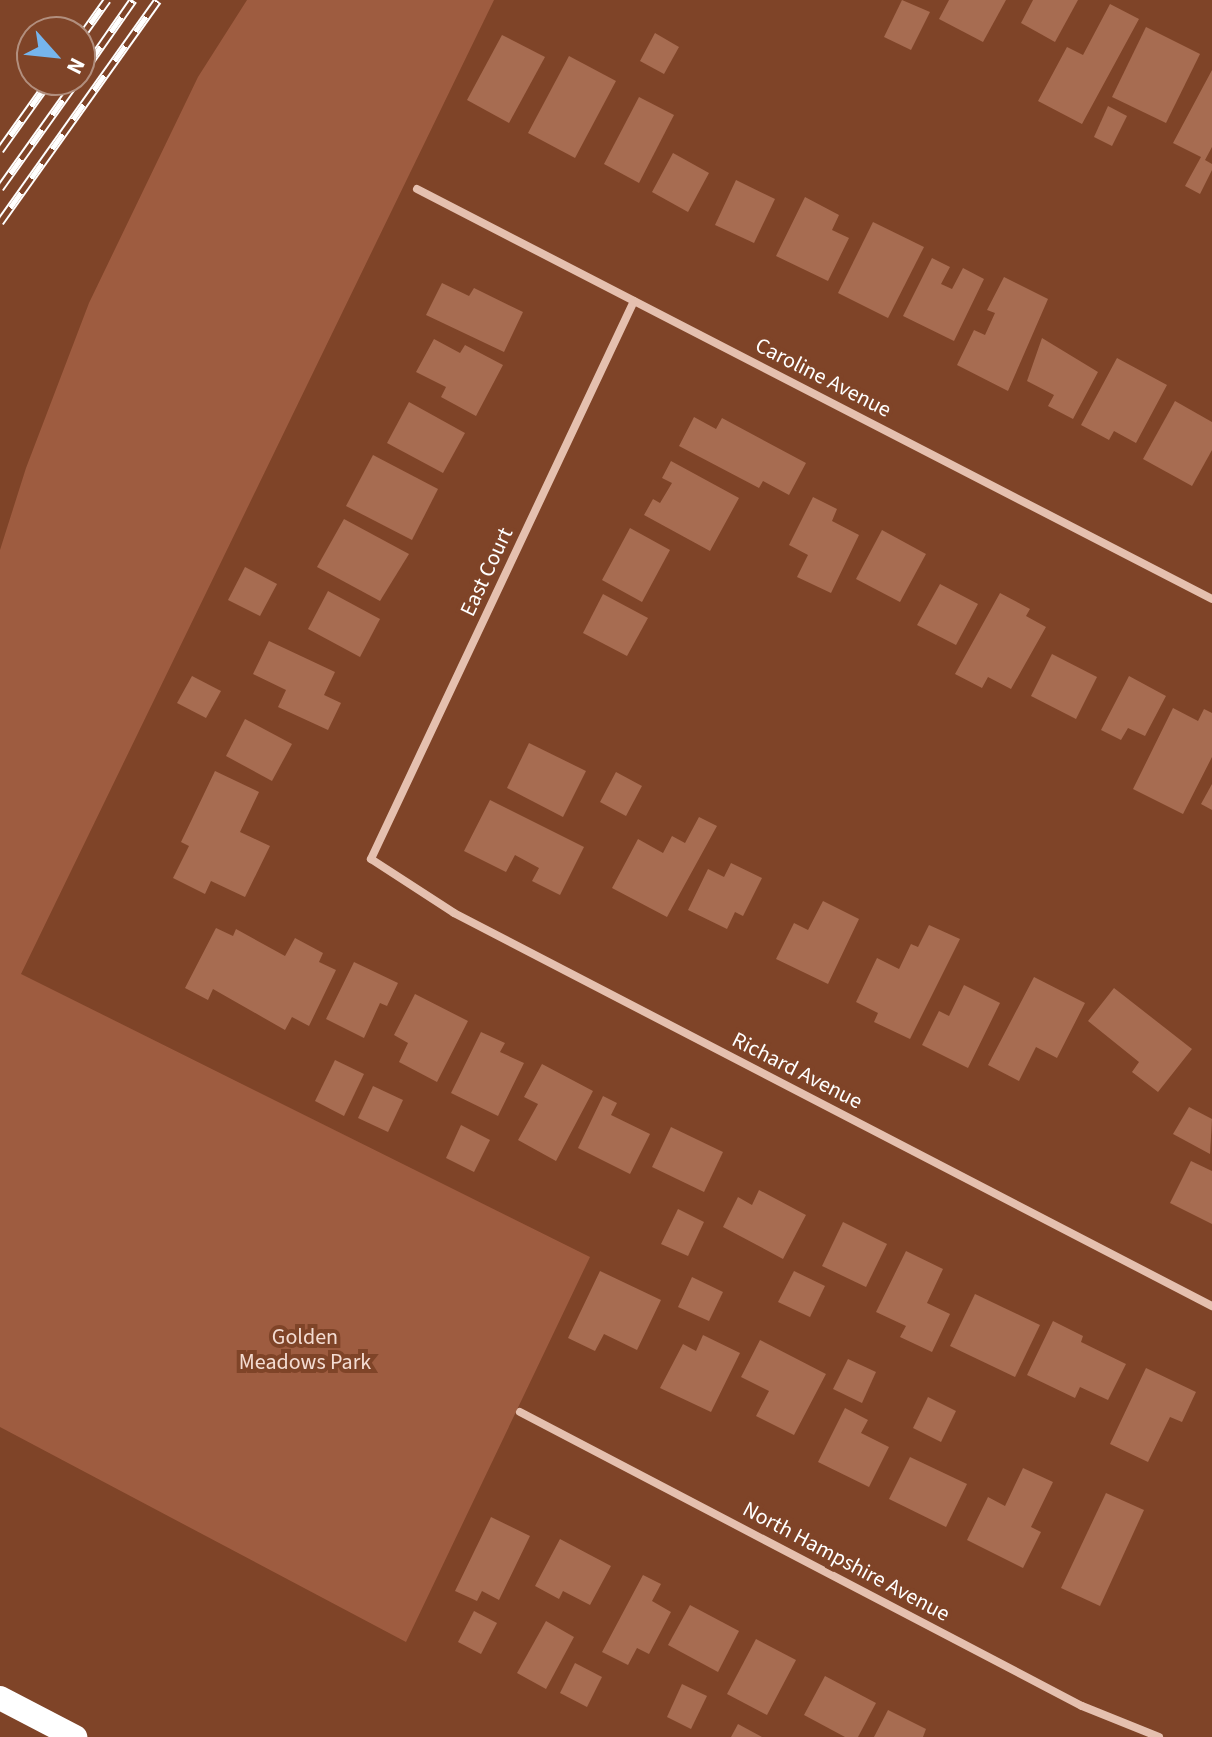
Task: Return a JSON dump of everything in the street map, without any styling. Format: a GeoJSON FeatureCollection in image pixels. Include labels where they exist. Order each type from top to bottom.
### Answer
{"type":"FeatureCollection","features":[{"type":"Feature","properties":{"kind":"highway"},"geometry":{"type":"LineString","coordinates":[[0,1698],[75,1737]]}},
{"type":"Feature","properties":{"kind":"street","name":"Caroline Avenue"},"geometry":{"type":"LineString","coordinates":[[417,189],[1212,599]]}},
{"type":"Feature","properties":{"kind":"street","name":"East Court"},"geometry":{"type":"LineString","coordinates":[[371,859],[634,301]]}},
{"type":"Feature","properties":{"kind":"street","name":"Richard Avenue"},"geometry":{"type":"LineString","coordinates":[[371,859],[454,913],[1212,1306]]}},
{"type":"Feature","properties":{"kind":"street","name":"North Hampshire Avenue"},"geometry":{"type":"LineString","coordinates":[[520,1412],[1082,1706],[1159,1737]]}},
{"type":"Feature","properties":{"kind":"green space","name":"Golden Meadows Park"},"geometry":{"type":"Polygon","coordinates":[[[247,0],[494,0],[21,974],[590,1257],[406,1642],[0,1427],[0,550],[26,468],[89,303],[198,77],[247,0]]]}},
{"type":"Feature","properties":{"kind":"building"},"geometry":{"type":"Polygon","coordinates":[[[902,0],[930,12],[911,50],[884,37],[902,0]]]}},
{"type":"Feature","properties":{"kind":"building"},"geometry":{"type":"Polygon","coordinates":[[[949,0],[1006,0],[983,42],[939,19],[949,0]]]}},
{"type":"Feature","properties":{"kind":"building"},"geometry":{"type":"Polygon","coordinates":[[[1033,0],[1078,0],[1055,42],[1021,23],[1033,0]]]}},
{"type":"Feature","properties":{"kind":"building"},"geometry":{"type":"Polygon","coordinates":[[[1110,4],[1139,19],[1082,124],[1038,101],[1067,47],[1083,55],[1110,4]]]}},
{"type":"Feature","properties":{"kind":"building"},"geometry":{"type":"Polygon","coordinates":[[[1146,27],[1200,54],[1166,123],[1112,97],[1146,27]]]}},
{"type":"Feature","properties":{"kind":"building"},"geometry":{"type":"Polygon","coordinates":[[[655,33],[679,47],[664,74],[640,61],[655,33]]]}},
{"type":"Feature","properties":{"kind":"building"},"geometry":{"type":"Polygon","coordinates":[[[502,35],[545,57],[509,123],[467,100],[502,35]]]}},
{"type":"Feature","properties":{"kind":"building"},"geometry":{"type":"Polygon","coordinates":[[[569,56],[616,81],[575,158],[528,133],[569,56]]]}},
{"type":"Feature","properties":{"kind":"building"},"geometry":{"type":"Polygon","coordinates":[[[1212,70],[1212,147],[1205,160],[1212,164],[1212,170],[1200,194],[1185,186],[1201,157],[1173,143],[1212,70]]]}},
{"type":"Feature","properties":{"kind":"building"},"geometry":{"type":"Polygon","coordinates":[[[639,97],[674,115],[639,183],[604,164],[639,97]]]}},
{"type":"Feature","properties":{"kind":"building"},"geometry":{"type":"Polygon","coordinates":[[[1108,106],[1127,116],[1112,146],[1094,137],[1108,106]]]}},
{"type":"Feature","properties":{"kind":"building"},"geometry":{"type":"Polygon","coordinates":[[[673,153],[709,173],[688,212],[652,192],[673,153]]]}},
{"type":"Feature","properties":{"kind":"building"},"geometry":{"type":"Polygon","coordinates":[[[736,180],[775,199],[754,243],[715,225],[736,180]]]}},
{"type":"Feature","properties":{"kind":"building"},"geometry":{"type":"Polygon","coordinates":[[[805,197],[839,215],[832,230],[849,238],[828,281],[776,256],[805,197]]]}},
{"type":"Feature","properties":{"kind":"building"},"geometry":{"type":"Polygon","coordinates":[[[873,222],[924,247],[888,318],[838,293],[873,222]]]}},
{"type":"Feature","properties":{"kind":"building"},"geometry":{"type":"Polygon","coordinates":[[[932,258],[950,267],[941,284],[952,289],[963,268],[984,279],[954,341],[903,316],[932,258]]]}},
{"type":"Feature","properties":{"kind":"building"},"geometry":{"type":"Polygon","coordinates":[[[1004,277],[1048,299],[1008,391],[957,365],[974,330],[985,335],[995,313],[987,310],[1004,277]]]}},
{"type":"Feature","properties":{"kind":"building"},"geometry":{"type":"Polygon","coordinates":[[[442,283],[469,296],[474,288],[523,312],[504,352],[426,315],[442,283]]]}},
{"type":"Feature","properties":{"kind":"building"},"geometry":{"type":"Polygon","coordinates":[[[1042,338],[1098,372],[1073,419],[1048,406],[1054,395],[1027,381],[1042,338]]]}},
{"type":"Feature","properties":{"kind":"building"},"geometry":{"type":"Polygon","coordinates":[[[434,339],[460,353],[465,345],[503,365],[476,416],[441,397],[446,387],[416,372],[434,339]]]}},
{"type":"Feature","properties":{"kind":"building"},"geometry":{"type":"Polygon","coordinates":[[[1117,358],[1167,385],[1136,443],[1114,431],[1109,440],[1081,425],[1117,358]]]}},
{"type":"Feature","properties":{"kind":"building"},"geometry":{"type":"Polygon","coordinates":[[[1175,401],[1212,422],[1212,450],[1192,486],[1143,459],[1175,401]]]}},
{"type":"Feature","properties":{"kind":"building"},"geometry":{"type":"Polygon","coordinates":[[[409,402],[465,433],[443,473],[387,443],[409,402]]]}},
{"type":"Feature","properties":{"kind":"building"},"geometry":{"type":"Polygon","coordinates":[[[694,417],[716,429],[722,418],[806,463],[789,495],[763,481],[759,488],[679,446],[694,417]]]}},
{"type":"Feature","properties":{"kind":"building"},"geometry":{"type":"Polygon","coordinates":[[[373,455],[438,489],[412,540],[346,506],[373,455]]]}},
{"type":"Feature","properties":{"kind":"building"},"geometry":{"type":"Polygon","coordinates":[[[671,461],[739,498],[710,551],[644,515],[653,499],[660,503],[672,483],[662,478],[671,461]]]}},
{"type":"Feature","properties":{"kind":"building"},"geometry":{"type":"Polygon","coordinates":[[[813,497],[837,509],[832,521],[859,535],[831,593],[797,577],[808,555],[789,545],[813,497]]]}},
{"type":"Feature","properties":{"kind":"building"},"geometry":{"type":"Polygon","coordinates":[[[344,519],[409,554],[380,601],[317,567],[344,519]]]}},
{"type":"Feature","properties":{"kind":"building"},"geometry":{"type":"Polygon","coordinates":[[[630,528],[670,550],[642,602],[602,580],[630,528]]]}},
{"type":"Feature","properties":{"kind":"building"},"geometry":{"type":"Polygon","coordinates":[[[882,530],[926,554],[900,602],[856,579],[882,530]]]}},
{"type":"Feature","properties":{"kind":"building"},"geometry":{"type":"Polygon","coordinates":[[[245,567],[277,584],[260,616],[228,600],[245,567]]]}},
{"type":"Feature","properties":{"kind":"building"},"geometry":{"type":"Polygon","coordinates":[[[940,584],[978,604],[956,645],[917,625],[940,584]]]}},
{"type":"Feature","properties":{"kind":"building"},"geometry":{"type":"Polygon","coordinates":[[[328,591],[380,619],[360,657],[308,629],[328,591]]]}},
{"type":"Feature","properties":{"kind":"building"},"geometry":{"type":"Polygon","coordinates":[[[1000,593],[1030,609],[1026,616],[1046,627],[1011,689],[988,677],[982,688],[955,674],[1000,593]]]}},
{"type":"Feature","properties":{"kind":"building"},"geometry":{"type":"Polygon","coordinates":[[[603,594],[648,618],[627,656],[583,633],[603,594]]]}},
{"type":"Feature","properties":{"kind":"building"},"geometry":{"type":"Polygon","coordinates":[[[269,641],[335,672],[324,695],[341,703],[328,730],[278,707],[286,690],[253,674],[269,641]]]}},
{"type":"Feature","properties":{"kind":"building"},"geometry":{"type":"Polygon","coordinates":[[[1052,654],[1097,677],[1076,719],[1031,696],[1052,654]]]}},
{"type":"Feature","properties":{"kind":"building"},"geometry":{"type":"Polygon","coordinates":[[[192,676],[221,691],[206,718],[177,703],[192,676]]]}},
{"type":"Feature","properties":{"kind":"building"},"geometry":{"type":"Polygon","coordinates":[[[1129,676],[1166,696],[1145,736],[1128,728],[1121,740],[1101,730],[1129,676]]]}},
{"type":"Feature","properties":{"kind":"building"},"geometry":{"type":"Polygon","coordinates":[[[1173,708],[1198,721],[1204,709],[1212,713],[1212,757],[1183,814],[1133,789],[1173,708]]]}},
{"type":"Feature","properties":{"kind":"building"},"geometry":{"type":"Polygon","coordinates":[[[245,719],[292,744],[272,781],[226,756],[245,719]]]}},
{"type":"Feature","properties":{"kind":"building"},"geometry":{"type":"Polygon","coordinates":[[[529,743],[586,771],[563,817],[507,788],[529,743]]]}},
{"type":"Feature","properties":{"kind":"building"},"geometry":{"type":"Polygon","coordinates":[[[215,771],[259,792],[240,832],[270,846],[245,897],[211,881],[205,894],[173,878],[189,846],[181,842],[215,771]]]}},
{"type":"Feature","properties":{"kind":"building"},"geometry":{"type":"Polygon","coordinates":[[[616,772],[642,786],[626,816],[600,802],[616,772]]]}},
{"type":"Feature","properties":{"kind":"building"},"geometry":{"type":"Polygon","coordinates":[[[1212,784],[1212,810],[1201,804],[1212,784]]]}},
{"type":"Feature","properties":{"kind":"building"},"geometry":{"type":"Polygon","coordinates":[[[490,800],[584,847],[560,895],[532,881],[539,868],[515,855],[506,872],[464,851],[490,800]]]}},
{"type":"Feature","properties":{"kind":"building"},"geometry":{"type":"Polygon","coordinates":[[[699,817],[717,826],[667,917],[612,888],[638,839],[663,853],[672,836],[685,843],[699,817]]]}},
{"type":"Feature","properties":{"kind":"building"},"geometry":{"type":"Polygon","coordinates":[[[731,863],[762,878],[743,916],[735,912],[727,929],[688,910],[708,869],[724,877],[731,863]]]}},
{"type":"Feature","properties":{"kind":"building"},"geometry":{"type":"Polygon","coordinates":[[[823,901],[859,919],[828,984],[776,959],[794,923],[808,930],[823,901]]]}},
{"type":"Feature","properties":{"kind":"building"},"geometry":{"type":"Polygon","coordinates":[[[929,925],[960,939],[910,1039],[874,1022],[878,1013],[856,1002],[877,958],[899,969],[911,944],[918,947],[929,925]]]}},
{"type":"Feature","properties":{"kind":"building"},"geometry":{"type":"Polygon","coordinates":[[[216,928],[233,936],[236,929],[285,956],[295,938],[323,953],[319,962],[336,970],[309,1026],[292,1017],[285,1030],[213,989],[208,1000],[185,988],[216,928]]]}},
{"type":"Feature","properties":{"kind":"building"},"geometry":{"type":"Polygon","coordinates":[[[354,962],[398,983],[387,1006],[380,1003],[364,1038],[326,1019],[354,962]]]}},
{"type":"Feature","properties":{"kind":"building"},"geometry":{"type":"Polygon","coordinates":[[[1034,977],[1085,1003],[1057,1058],[1036,1047],[1019,1081],[988,1065],[1034,977]]]}},
{"type":"Feature","properties":{"kind":"building"},"geometry":{"type":"Polygon","coordinates":[[[964,985],[1000,1003],[968,1068],[922,1045],[939,1011],[949,1016],[964,985]]]}},
{"type":"Feature","properties":{"kind":"building"},"geometry":{"type":"Polygon","coordinates":[[[1114,988],[1192,1049],[1158,1092],[1132,1072],[1139,1062],[1088,1021],[1114,988]]]}},
{"type":"Feature","properties":{"kind":"building"},"geometry":{"type":"Polygon","coordinates":[[[415,994],[468,1021],[437,1082],[399,1062],[408,1043],[394,1035],[415,994]]]}},
{"type":"Feature","properties":{"kind":"building"},"geometry":{"type":"Polygon","coordinates":[[[481,1032],[505,1043],[500,1052],[524,1063],[498,1116],[451,1093],[481,1032]]]}},
{"type":"Feature","properties":{"kind":"building"},"geometry":{"type":"Polygon","coordinates":[[[335,1060],[364,1074],[344,1116],[315,1101],[335,1060]]]}},
{"type":"Feature","properties":{"kind":"building"},"geometry":{"type":"Polygon","coordinates":[[[542,1064],[593,1091],[556,1161],[518,1140],[538,1104],[524,1097],[542,1064]]]}},
{"type":"Feature","properties":{"kind":"building"},"geometry":{"type":"Polygon","coordinates":[[[373,1086],[403,1100],[388,1132],[358,1118],[373,1086]]]}},
{"type":"Feature","properties":{"kind":"building"},"geometry":{"type":"Polygon","coordinates":[[[603,1096],[617,1103],[611,1115],[650,1134],[630,1174],[578,1148],[603,1096]]]}},
{"type":"Feature","properties":{"kind":"building"},"geometry":{"type":"Polygon","coordinates":[[[1189,1107],[1212,1119],[1210,1154],[1173,1134],[1189,1107]]]}},
{"type":"Feature","properties":{"kind":"building"},"geometry":{"type":"Polygon","coordinates":[[[461,1125],[490,1140],[474,1172],[446,1158],[461,1125]]]}},
{"type":"Feature","properties":{"kind":"building"},"geometry":{"type":"Polygon","coordinates":[[[671,1127],[723,1152],[704,1192],[652,1167],[671,1127]]]}},
{"type":"Feature","properties":{"kind":"building"},"geometry":{"type":"Polygon","coordinates":[[[1191,1161],[1212,1171],[1212,1224],[1170,1203],[1191,1161]]]}},
{"type":"Feature","properties":{"kind":"building"},"geometry":{"type":"Polygon","coordinates":[[[759,1190],[806,1215],[783,1259],[723,1227],[738,1197],[752,1205],[759,1190]]]}},
{"type":"Feature","properties":{"kind":"building"},"geometry":{"type":"Polygon","coordinates":[[[678,1209],[704,1222],[688,1256],[661,1244],[678,1209]]]}},
{"type":"Feature","properties":{"kind":"building"},"geometry":{"type":"Polygon","coordinates":[[[843,1222],[887,1244],[866,1287],[822,1266],[843,1222]]]}},
{"type":"Feature","properties":{"kind":"building"},"geometry":{"type":"Polygon","coordinates":[[[906,1251],[943,1269],[927,1303],[950,1314],[932,1352],[900,1337],[906,1326],[876,1312],[906,1251]]]}},
{"type":"Feature","properties":{"kind":"building"},"geometry":{"type":"Polygon","coordinates":[[[600,1271],[661,1300],[637,1350],[604,1334],[595,1351],[568,1338],[600,1271]]]}},
{"type":"Feature","properties":{"kind":"building"},"geometry":{"type":"Polygon","coordinates":[[[794,1271],[825,1286],[810,1317],[778,1302],[794,1271]]]}},
{"type":"Feature","properties":{"kind":"building"},"geometry":{"type":"Polygon","coordinates":[[[692,1277],[723,1292],[709,1321],[678,1307],[692,1277]]]}},
{"type":"Feature","properties":{"kind":"building"},"geometry":{"type":"Polygon","coordinates":[[[975,1294],[1040,1325],[1015,1377],[950,1346],[975,1294]]]}},
{"type":"Feature","properties":{"kind":"building"},"geometry":{"type":"Polygon","coordinates":[[[1053,1321],[1083,1336],[1081,1342],[1126,1364],[1108,1400],[1080,1387],[1075,1398],[1027,1375],[1053,1321]]]}},
{"type":"Feature","properties":{"kind":"building"},"geometry":{"type":"Polygon","coordinates":[[[703,1335],[740,1353],[711,1412],[660,1388],[683,1344],[696,1351],[703,1335]]]}},
{"type":"Feature","properties":{"kind":"building"},"geometry":{"type":"Polygon","coordinates":[[[760,1340],[826,1374],[794,1435],[756,1416],[769,1391],[741,1377],[760,1340]]]}},
{"type":"Feature","properties":{"kind":"building"},"geometry":{"type":"Polygon","coordinates":[[[848,1359],[876,1372],[862,1403],[833,1389],[848,1359]]]}},
{"type":"Feature","properties":{"kind":"building"},"geometry":{"type":"Polygon","coordinates":[[[1146,1368],[1196,1392],[1182,1422],[1170,1417],[1148,1462],[1110,1444],[1146,1368]]]}},
{"type":"Feature","properties":{"kind":"building"},"geometry":{"type":"Polygon","coordinates":[[[928,1397],[956,1411],[941,1442],[913,1428],[928,1397]]]}},
{"type":"Feature","properties":{"kind":"building"},"geometry":{"type":"Polygon","coordinates":[[[845,1408],[868,1420],[861,1433],[889,1447],[869,1487],[818,1462],[845,1408]]]}},
{"type":"Feature","properties":{"kind":"building"},"geometry":{"type":"Polygon","coordinates":[[[910,1457],[967,1484],[946,1527],[889,1499],[910,1457]]]}},
{"type":"Feature","properties":{"kind":"building"},"geometry":{"type":"Polygon","coordinates":[[[1023,1468],[1053,1482],[1031,1527],[1041,1532],[1023,1568],[967,1540],[988,1497],[1005,1506],[1023,1468]]]}},
{"type":"Feature","properties":{"kind":"building"},"geometry":{"type":"Polygon","coordinates":[[[1106,1493],[1144,1510],[1100,1606],[1061,1588],[1106,1493]]]}},
{"type":"Feature","properties":{"kind":"building"},"geometry":{"type":"Polygon","coordinates":[[[491,1517],[530,1536],[499,1600],[482,1591],[477,1601],[455,1591],[491,1517]]]}},
{"type":"Feature","properties":{"kind":"building"},"geometry":{"type":"Polygon","coordinates":[[[560,1539],[611,1566],[590,1605],[563,1591],[559,1599],[535,1586],[560,1539]]]}},
{"type":"Feature","properties":{"kind":"building"},"geometry":{"type":"Polygon","coordinates":[[[643,1575],[661,1584],[652,1601],[671,1612],[649,1654],[637,1648],[628,1665],[602,1652],[643,1575]]]}},
{"type":"Feature","properties":{"kind":"building"},"geometry":{"type":"Polygon","coordinates":[[[690,1605],[739,1631],[718,1672],[668,1645],[690,1605]]]}},
{"type":"Feature","properties":{"kind":"building"},"geometry":{"type":"Polygon","coordinates":[[[474,1611],[497,1623],[481,1654],[458,1642],[474,1611]]]}},
{"type":"Feature","properties":{"kind":"building"},"geometry":{"type":"Polygon","coordinates":[[[546,1621],[574,1637],[546,1689],[517,1673],[546,1621]]]}},
{"type":"Feature","properties":{"kind":"building"},"geometry":{"type":"Polygon","coordinates":[[[756,1639],[796,1660],[767,1715],[727,1694],[756,1639]]]}},
{"type":"Feature","properties":{"kind":"building"},"geometry":{"type":"Polygon","coordinates":[[[575,1663],[602,1677],[587,1707],[560,1693],[575,1663]]]}},
{"type":"Feature","properties":{"kind":"building"},"geometry":{"type":"Polygon","coordinates":[[[825,1676],[876,1703],[858,1737],[845,1737],[804,1715],[825,1676]]]}},
{"type":"Feature","properties":{"kind":"building"},"geometry":{"type":"Polygon","coordinates":[[[682,1684],[707,1696],[691,1729],[667,1717],[682,1684]]]}},
{"type":"Feature","properties":{"kind":"building"},"geometry":{"type":"Polygon","coordinates":[[[888,1710],[926,1729],[923,1737],[874,1737],[888,1710]]]}},
{"type":"Feature","properties":{"kind":"building"},"geometry":{"type":"Polygon","coordinates":[[[738,1724],[762,1737],[731,1737],[738,1724]]]}},
{"type":"Feature","properties":{"kind":"railway"},"geometry":{"type":"LineString","coordinates":[[96,16],[107,0]]}},
{"type":"Feature","properties":{"kind":"railway"},"geometry":{"type":"LineString","coordinates":[[96,53],[133,0]]}},
{"type":"Feature","properties":{"kind":"railway"},"geometry":{"type":"LineString","coordinates":[[0,222],[158,0]]}},
{"type":"Feature","properties":{"kind":"railway"},"geometry":{"type":"LineString","coordinates":[[0,150],[39,96]]}},
{"type":"Feature","properties":{"kind":"railway"},"geometry":{"type":"LineString","coordinates":[[0,188],[66,96]]}}]}
